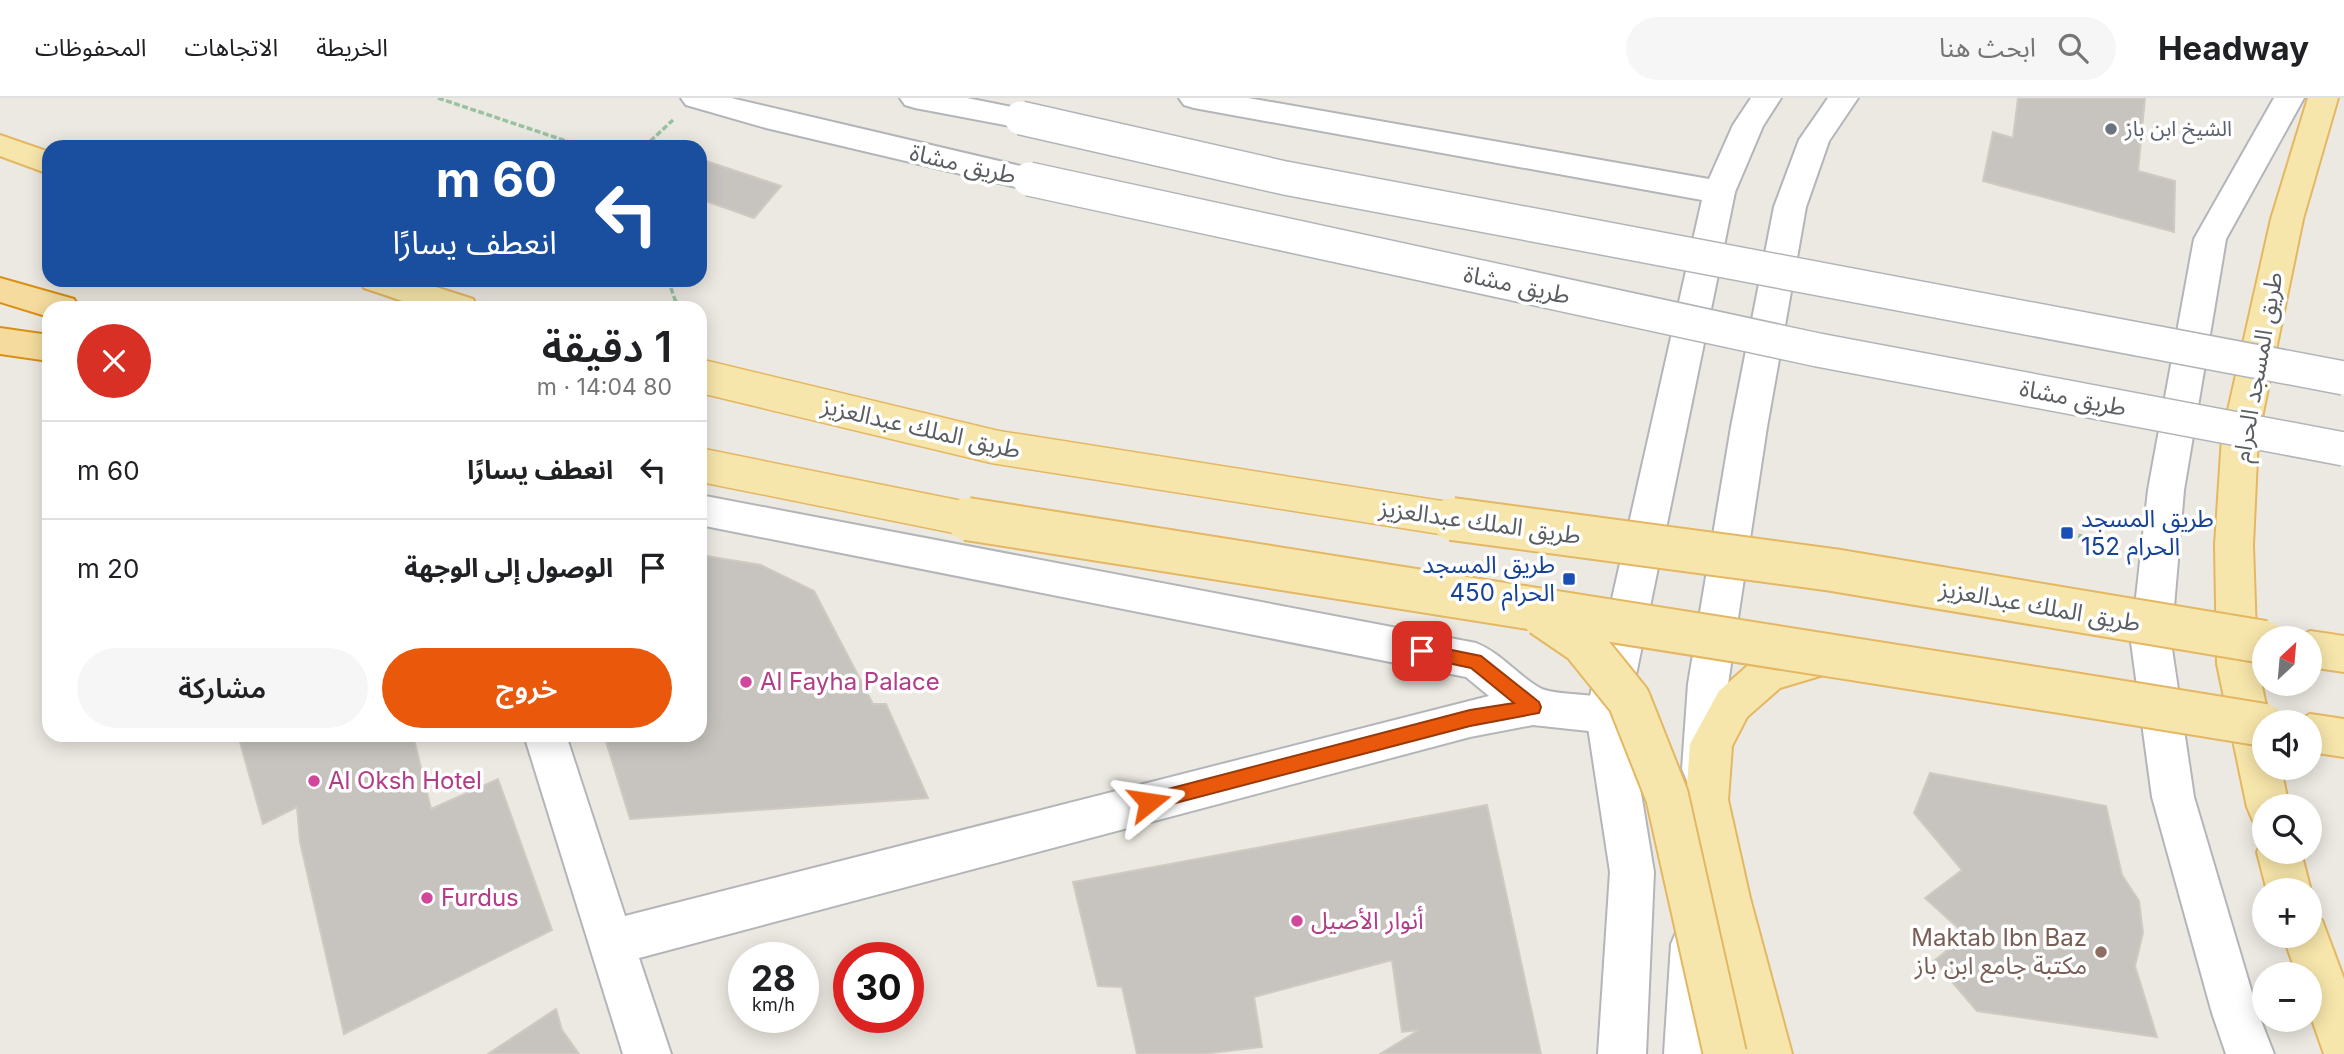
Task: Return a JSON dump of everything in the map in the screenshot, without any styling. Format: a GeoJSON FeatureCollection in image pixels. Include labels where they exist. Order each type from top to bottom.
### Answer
{"type":"FeatureCollection","features":[{"type":"Feature","properties":{"kind":"highway"},"geometry":{"type":"LineString","coordinates":[[0,290],[42,302]]}},
{"type":"Feature","properties":{"kind":"highway"},"geometry":{"type":"LineString","coordinates":[[0,341],[42,347]]}},
{"type":"Feature","properties":{"kind":"main road","name":"طريق المسجد الحرام"},"geometry":{"type":"LineString","coordinates":[[2266,794],[2237,664],[2234,545],[2240,438],[2287,219],[2323,98]]}},
{"type":"Feature","properties":{"kind":"main road"},"geometry":{"type":"LineString","coordinates":[[0,145],[42,160]]}},
{"type":"Feature","properties":{"kind":"main road"},"geometry":{"type":"LineString","coordinates":[[397,287],[440,301]]}},
{"type":"Feature","properties":{"kind":"main road","name":"طريق الملك عبدالعزيز"},"geometry":{"type":"LineString","coordinates":[[707,378],[995,447],[1485,524],[1833,570],[2252,640]]}},
{"type":"Feature","properties":{"kind":"main road"},"geometry":{"type":"LineString","coordinates":[[707,466],[950,516],[1534,610],[1838,655],[2252,723]]}},
{"type":"Feature","properties":{"kind":"main road"},"geometry":{"type":"LineString","coordinates":[[1534,610],[1583,643],[1629,700],[1667,796],[1725,1054]]}},
{"type":"Feature","properties":{"kind":"main road"},"geometry":{"type":"LineString","coordinates":[[2322,651],[2344,654]]}},
{"type":"Feature","properties":{"kind":"main road"},"geometry":{"type":"LineString","coordinates":[[1768,1054],[1728,898],[1707,800],[1711,744],[1732,705],[1768,673],[1838,655]]}},
{"type":"Feature","properties":{"kind":"main road"},"geometry":{"type":"LineString","coordinates":[[2322,735],[2344,738]]}},
{"type":"Feature","properties":{"kind":"main road"},"geometry":{"type":"LineString","coordinates":[[2310,948],[2344,1045]]}},
{"type":"Feature","properties":{"kind":"street","name":"طريق مشاة"},"geometry":{"type":"LineString","coordinates":[[696,98],[766,118],[1029,179],[1818,350],[2344,449]]}},
{"type":"Feature","properties":{"kind":"street"},"geometry":{"type":"LineString","coordinates":[[915,98],[1021,118],[1285,178],[2344,377]]}},
{"type":"Feature","properties":{"kind":"street"},"geometry":{"type":"LineString","coordinates":[[1194,98],[1719,192]]}},
{"type":"Feature","properties":{"kind":"street"},"geometry":{"type":"LineString","coordinates":[[1622,1054],[1632,872],[1607,714],[1719,192],[1748,125],[1766,98]]}},
{"type":"Feature","properties":{"kind":"street"},"geometry":{"type":"LineString","coordinates":[[1688,1054],[1707,684],[1749,427],[1790,207],[1814,140],[1843,98]]}},
{"type":"Feature","properties":{"kind":"street"},"geometry":{"type":"LineString","coordinates":[[2250,1054],[2235,1013],[2173,797],[2151,642],[2166,490],[2210,239],[2289,98]]}},
{"type":"Feature","properties":{"kind":"street"},"geometry":{"type":"LineString","coordinates":[[707,511],[1476,661],[1533,707]]}},
{"type":"Feature","properties":{"kind":"street"},"geometry":{"type":"LineString","coordinates":[[613,942],[1470,718],[1533,707],[1607,714]]}},
{"type":"Feature","properties":{"kind":"street"},"geometry":{"type":"LineString","coordinates":[[547,742],[647,1054]]}},
{"type":"Feature","properties":{"kind":"path"},"geometry":{"type":"LineString","coordinates":[[438,98],[563,140]]}},
{"type":"Feature","properties":{"kind":"path"},"geometry":{"type":"LineString","coordinates":[[2067,533],[2159,555]]}},
{"type":"Feature","properties":{"kind":"building"},"geometry":{"type":"Polygon","coordinates":[[[2018,98],[2145,98],[2138,171],[2175,181],[2174,232],[1983,181],[1993,132],[2013,138],[2018,98]]]}},
{"type":"Feature","properties":{"kind":"building"},"geometry":{"type":"Polygon","coordinates":[[[707,161],[781,186],[754,218],[707,201],[707,161]]]}},
{"type":"Feature","properties":{"kind":"building","name":"Al Fayha Palace"},"geometry":{"type":"Polygon","coordinates":[[[707,556],[761,565],[814,591],[873,704],[886,704],[928,798],[630,819],[606,742],[707,742],[707,556]]]}},
{"type":"Feature","properties":{"kind":"building","name":"Furdus"},"geometry":{"type":"Polygon","coordinates":[[[240,742],[415,742],[431,809],[498,779],[552,930],[344,1034],[300,842],[297,807],[263,824],[240,742]]]}},
{"type":"Feature","properties":{"kind":"building"},"geometry":{"type":"Polygon","coordinates":[[[1930,773],[2106,806],[2122,875],[2139,901],[2143,933],[2135,966],[2157,1037],[1977,1011],[1934,961],[1966,935],[1925,898],[1962,870],[1914,813],[1930,773]]]}},
{"type":"Feature","properties":{"kind":"building","name":"أنوار الأصيل"},"geometry":{"type":"Polygon","coordinates":[[[1487,805],[1541,1054],[1380,1054],[1419,1030],[1402,1032],[1392,960],[1254,997],[1262,1047],[1202,1054],[1137,1054],[1122,987],[1098,986],[1073,882],[1487,805]]]}},
{"type":"Feature","properties":{"kind":"building"},"geometry":{"type":"Polygon","coordinates":[[[556,1009],[562,1030],[579,1054],[488,1054],[556,1009]]]}},
{"type":"Feature","properties":{"kind":"place","name":"الشيخ ابن باز"},"geometry":{"type":"Point","coordinates":[2111,129]}},
{"type":"Feature","properties":{"kind":"place","name":"طريق المسجد الحرام 152"},"geometry":{"type":"Point","coordinates":[2067,533]}},
{"type":"Feature","properties":{"kind":"place","name":"طريق المسجد الحرام 450"},"geometry":{"type":"Point","coordinates":[1569,579]}},
{"type":"Feature","properties":{"kind":"place","name":"Al Fayha Palace"},"geometry":{"type":"Point","coordinates":[746,682]}},
{"type":"Feature","properties":{"kind":"place","name":"Al Oksh Hotel"},"geometry":{"type":"Point","coordinates":[314,781]}},
{"type":"Feature","properties":{"kind":"place","name":"Furdus"},"geometry":{"type":"Point","coordinates":[427,898]}},
{"type":"Feature","properties":{"kind":"place","name":"أنوار الأصيل"},"geometry":{"type":"Point","coordinates":[1297,921]}},
{"type":"Feature","properties":{"kind":"place","name":"Maktab Ibn Baz مكتبة جامع ابن باز"},"geometry":{"type":"Point","coordinates":[2101,952]}},
{"type":"Feature","properties":{"kind":"route"},"geometry":{"type":"LineString","coordinates":[[1149,802],[1470,718],[1533,707],[1476,661],[1422,651]]}}]}
